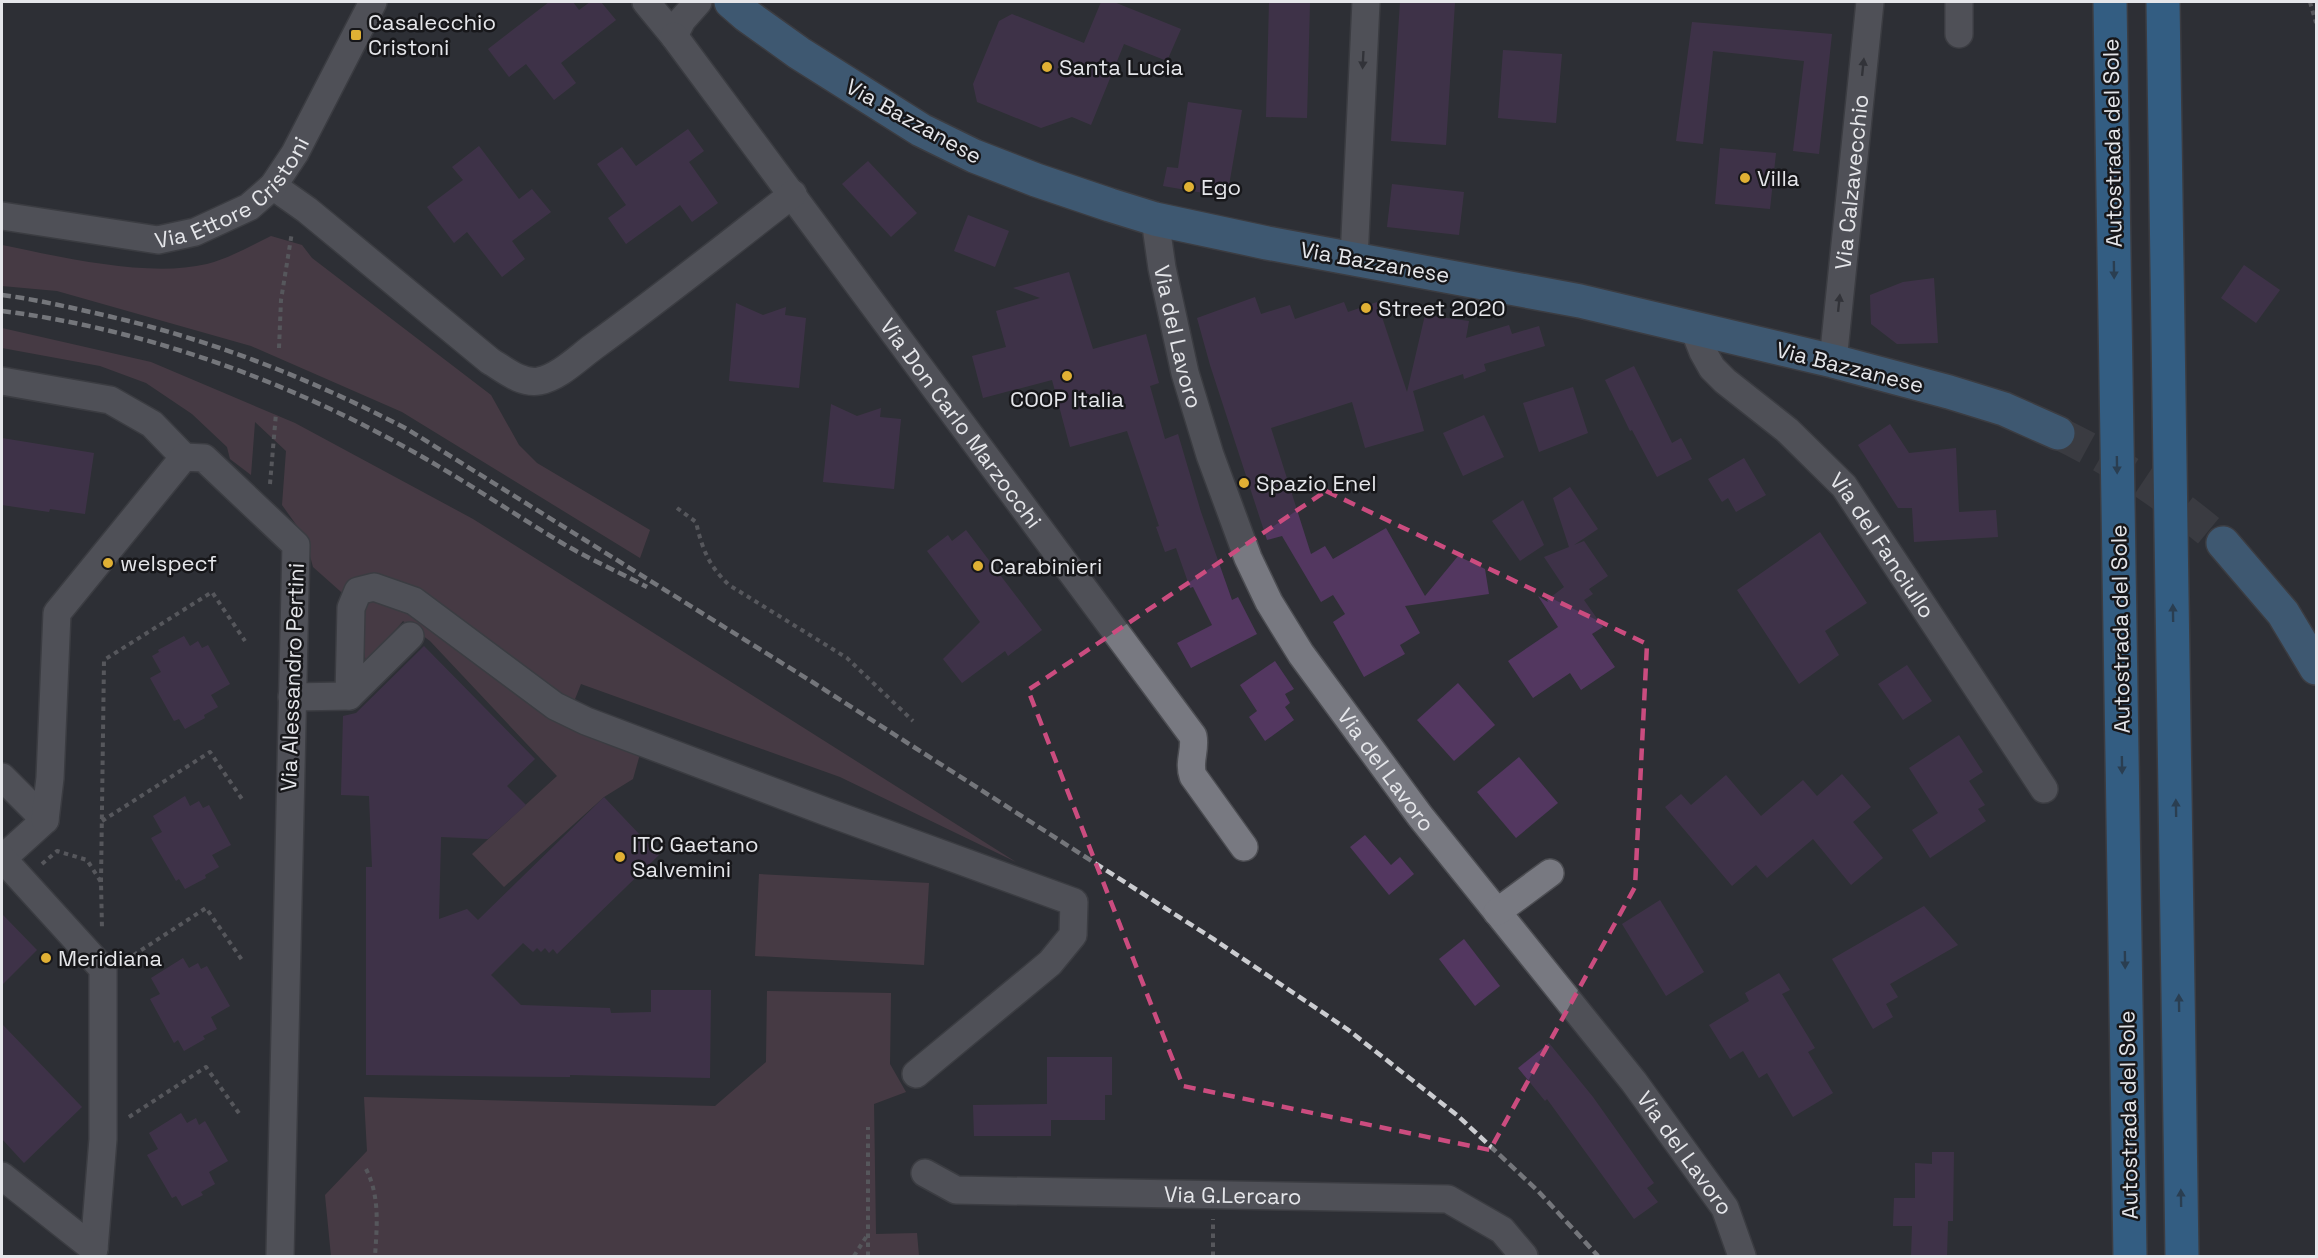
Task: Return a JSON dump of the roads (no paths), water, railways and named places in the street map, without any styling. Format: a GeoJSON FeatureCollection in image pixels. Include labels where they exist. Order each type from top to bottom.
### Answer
{"type":"FeatureCollection","features":[{"type":"Feature","properties":{"kind":"highway","name":"Autostrada del Sole"},"geometry":{"type":"LineString","coordinates":[[2110,2],[2130,1257]]}},
{"type":"Feature","properties":{"kind":"highway"},"geometry":{"type":"LineString","coordinates":[[2163,2],[2182,1257]]}},
{"type":"Feature","properties":{"kind":"main road","name":"Via Bazzanese"},"geometry":{"type":"LineString","coordinates":[[731,2],[799,53],[921,130],[974,156],[1035,180],[1155,219],[1580,301],[1833,361],[1949,392],[2004,409],[2058,433]]}},
{"type":"Feature","properties":{"kind":"main road"},"geometry":{"type":"LineString","coordinates":[[2223,543],[2283,613],[2316,668]]}},
{"type":"Feature","properties":{"kind":"street","name":"Via Ettore Cristoni"},"geometry":{"type":"LineString","coordinates":[[2,216],[158,240],[195,232],[249,207],[273,186],[309,128],[373,2]]}},
{"type":"Feature","properties":{"kind":"street","name":"Via Don Carlo Marzocchi"},"geometry":{"type":"LineString","coordinates":[[646,2],[793,194],[1193,736],[1195,743],[1190,763],[1193,776],[1244,847]]}},
{"type":"Feature","properties":{"kind":"street"},"geometry":{"type":"LineString","coordinates":[[674,36],[682,20],[698,2]]}},
{"type":"Feature","properties":{"kind":"street"},"geometry":{"type":"LineString","coordinates":[[1354,259],[1366,2]]}},
{"type":"Feature","properties":{"kind":"street","name":"Via Calzavecchio"},"geometry":{"type":"LineString","coordinates":[[1833,361],[1870,2]]}},
{"type":"Feature","properties":{"kind":"street"},"geometry":{"type":"LineString","coordinates":[[1959,2],[1959,34]]}},
{"type":"Feature","properties":{"kind":"street"},"geometry":{"type":"LineString","coordinates":[[273,186],[307,210],[490,361],[529,382],[542,380],[557,373],[613,333],[793,194]]}},
{"type":"Feature","properties":{"kind":"street","name":"Via del Lavoro"},"geometry":{"type":"LineString","coordinates":[[1155,219],[1162,268],[1185,373],[1214,465],[1248,558],[1269,602],[1301,654],[1380,762],[1634,1082],[1725,1208],[1742,1257]]}},
{"type":"Feature","properties":{"kind":"street","name":"Via del Fanciullo"},"geometry":{"type":"LineString","coordinates":[[1694,329],[1712,368],[1787,430],[1844,486],[2044,789]]}},
{"type":"Feature","properties":{"kind":"street"},"geometry":{"type":"LineString","coordinates":[[2,381],[110,400],[152,424],[184,457],[57,613],[50,778],[45,820],[2,859],[103,972],[103,1134],[94,1249],[2,1176]]}},
{"type":"Feature","properties":{"kind":"street","name":"Via Alessandro Pertini"},"geometry":{"type":"LineString","coordinates":[[184,457],[204,458],[296,545],[280,1257]]}},
{"type":"Feature","properties":{"kind":"street"},"geometry":{"type":"LineString","coordinates":[[349,696],[351,608],[358,591],[374,587],[414,601],[555,706],[586,721],[820,810],[1074,902],[1073,935],[1050,963],[916,1074]]}},
{"type":"Feature","properties":{"kind":"street"},"geometry":{"type":"LineString","coordinates":[[292,697],[349,696],[410,636]]}},
{"type":"Feature","properties":{"kind":"street"},"geometry":{"type":"LineString","coordinates":[[2,777],[45,820]]}},
{"type":"Feature","properties":{"kind":"street"},"geometry":{"type":"LineString","coordinates":[[1497,912],[1550,873]]}},
{"type":"Feature","properties":{"kind":"street","name":"Via G.Lercaro"},"geometry":{"type":"LineString","coordinates":[[925,1173],[956,1190],[1448,1199],[1502,1230],[1524,1257]]}},
{"type":"Feature","properties":{"kind":"street"},"geometry":{"type":"LineString","coordinates":[[1502,1230],[1503,1257]]}},
{"type":"Feature","properties":{"kind":"tunnel"},"geometry":{"type":"LineString","coordinates":[[2058,433],[2144,482],[2223,543]]}},
{"type":"Feature","properties":{"kind":"railway"},"geometry":{"type":"LineString","coordinates":[[2,295],[60,305],[177,334],[255,360],[331,392],[407,429],[814,683],[1215,940],[1347,1029],[1458,1116],[1538,1191],[1598,1256]]}},
{"type":"Feature","properties":{"kind":"railway"},"geometry":{"type":"LineString","coordinates":[[2,311],[54,319],[157,344],[259,378],[309,399],[403,446],[464,481],[562,543],[647,587]]}},
{"type":"Feature","properties":{"kind":"place","name":"Casalecchio Cristoni"},"geometry":{"type":"Point","coordinates":[356,35]}},
{"type":"Feature","properties":{"kind":"place","name":"Santa Lucia"},"geometry":{"type":"Point","coordinates":[1047,67]}},
{"type":"Feature","properties":{"kind":"place","name":"Villa"},"geometry":{"type":"Point","coordinates":[1745,178]}},
{"type":"Feature","properties":{"kind":"place","name":"Ego"},"geometry":{"type":"Point","coordinates":[1189,187]}},
{"type":"Feature","properties":{"kind":"place","name":"Street 2020"},"geometry":{"type":"Point","coordinates":[1366,308]}},
{"type":"Feature","properties":{"kind":"place","name":"COOP Italia"},"geometry":{"type":"Point","coordinates":[1067,376]}},
{"type":"Feature","properties":{"kind":"place","name":"Spazio Enel"},"geometry":{"type":"Point","coordinates":[1244,483]}},
{"type":"Feature","properties":{"kind":"place","name":"welspecf"},"geometry":{"type":"Point","coordinates":[108,563]}},
{"type":"Feature","properties":{"kind":"place","name":"Carabinieri"},"geometry":{"type":"Point","coordinates":[978,566]}},
{"type":"Feature","properties":{"kind":"place","name":"ITC Gaetano Salvemini"},"geometry":{"type":"Point","coordinates":[620,857]}},
{"type":"Feature","properties":{"kind":"place","name":"Meridiana"},"geometry":{"type":"Point","coordinates":[46,958]}}]}
